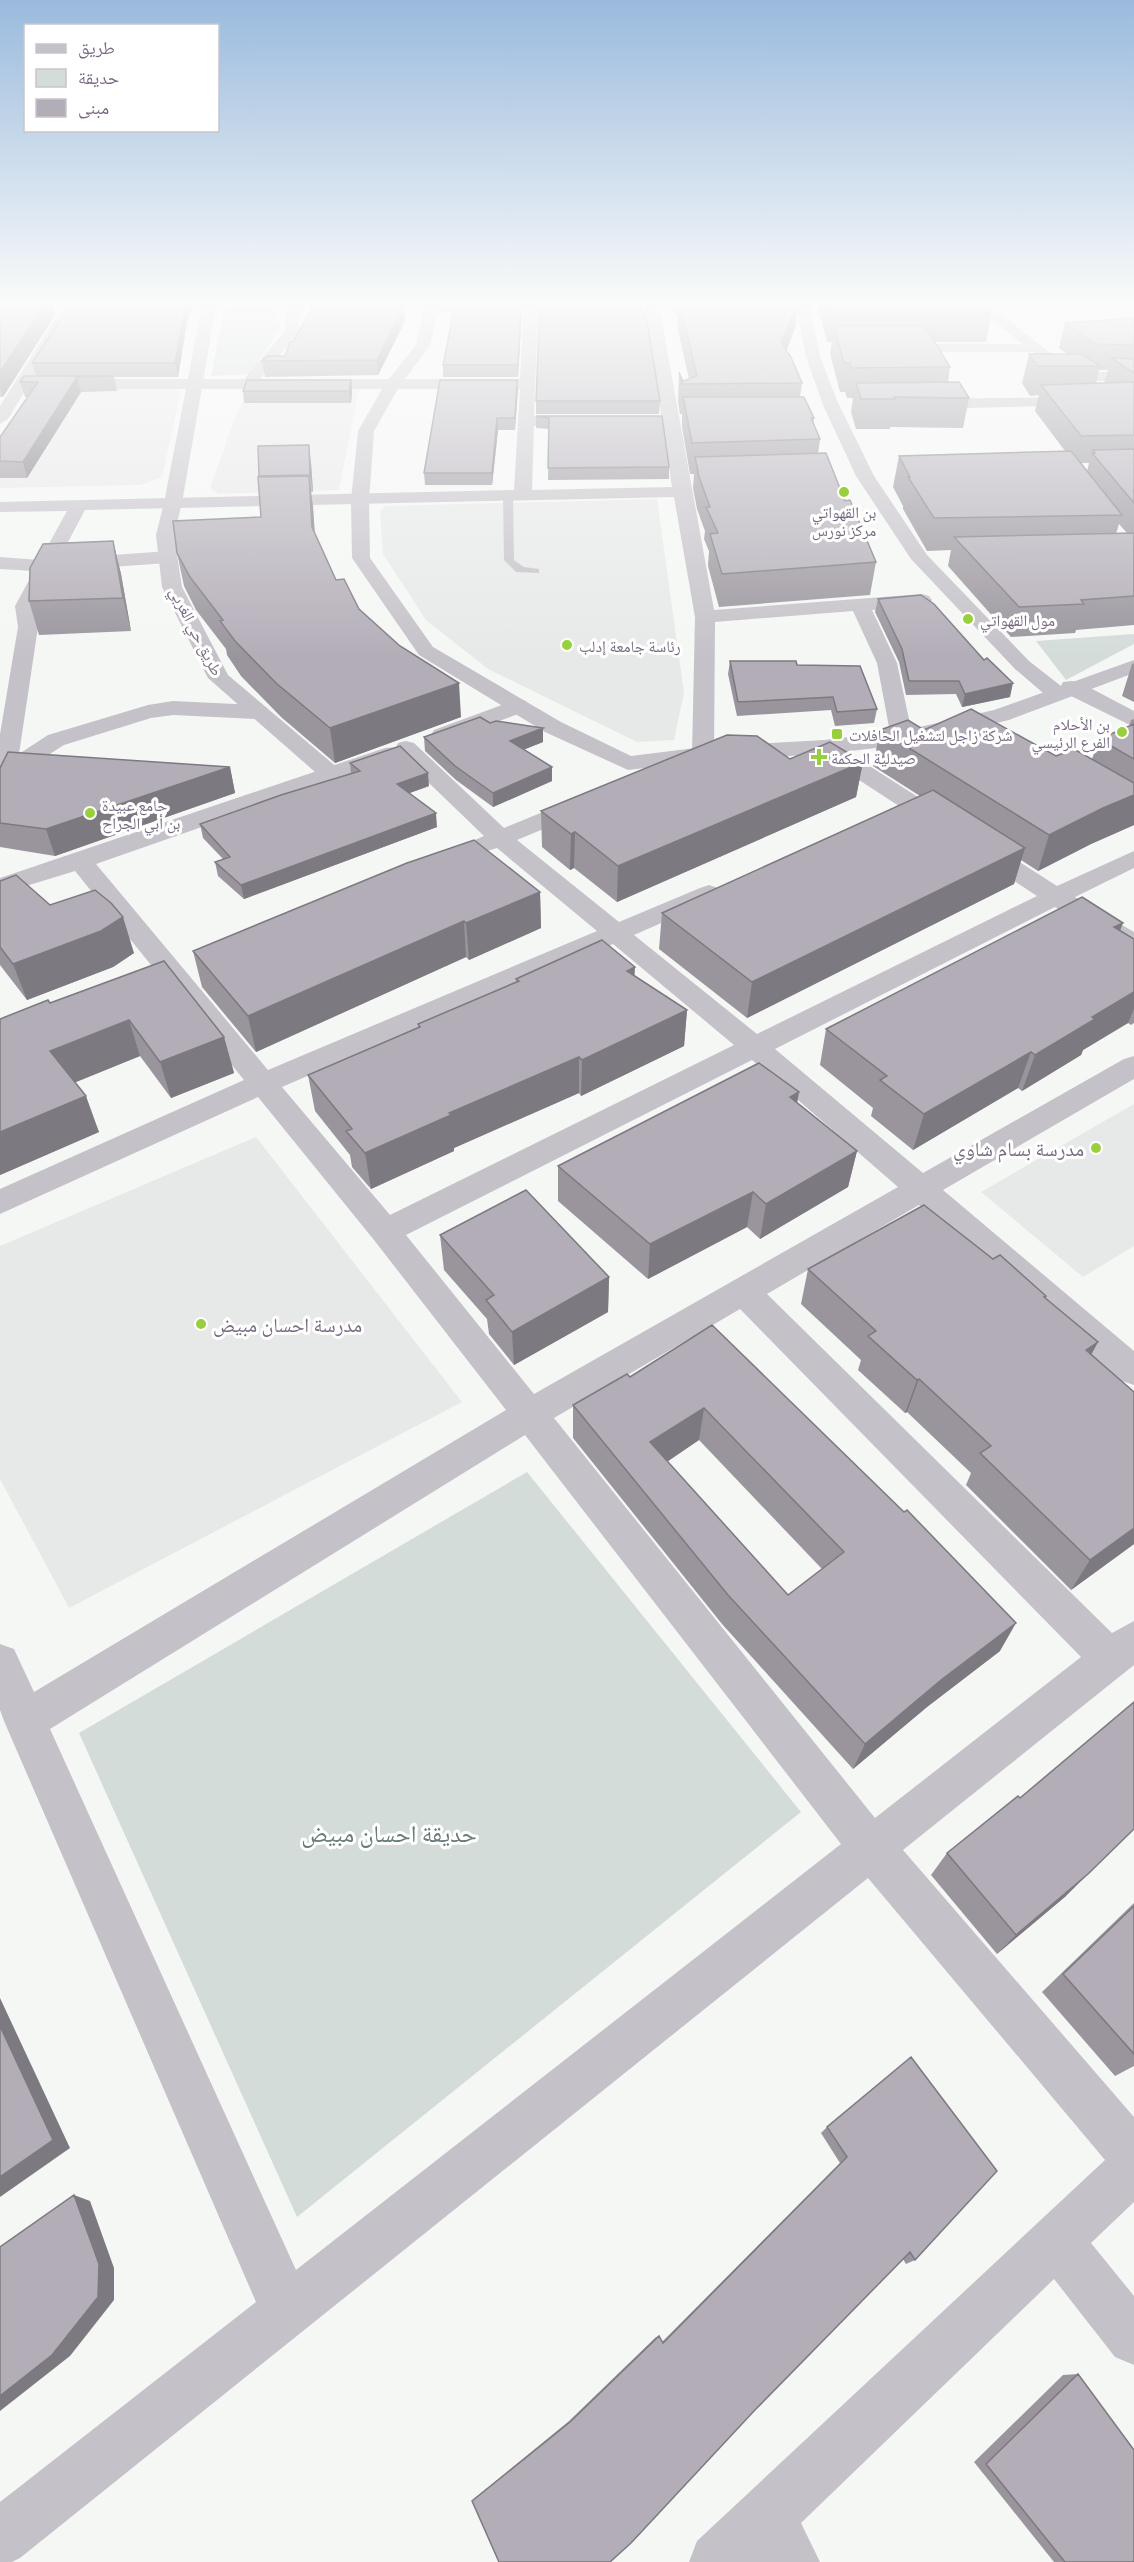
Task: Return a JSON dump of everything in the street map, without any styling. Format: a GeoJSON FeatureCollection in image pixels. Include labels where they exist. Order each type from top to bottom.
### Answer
{"type":"FeatureCollection","features":[{"type":"Feature","properties":{"kind":"street","name":"طريق حي الغربي"},"geometry":{"type":"LineString","coordinates":[[188,420],[165,535],[172,587],[219,678],[331,774]]}},
{"type":"Feature","properties":{"kind":"street"},"geometry":{"type":"LineString","coordinates":[[373,420],[366,431],[360,500],[361,558],[426,651],[553,727],[628,763],[704,754],[824,747],[903,738],[1001,715],[1134,666]]}},
{"type":"Feature","properties":{"kind":"street"},"geometry":{"type":"LineString","coordinates":[[671,420],[685,485],[705,616],[704,754]]}},
{"type":"Feature","properties":{"kind":"street"},"geometry":{"type":"LineString","coordinates":[[838,420],[865,476],[920,560],[1022,665],[1064,690],[1134,720]]}},
{"type":"Feature","properties":{"kind":"street"},"geometry":{"type":"LineString","coordinates":[[515,496],[526,421],[592,421]]}},
{"type":"Feature","properties":{"kind":"street"},"geometry":{"type":"LineString","coordinates":[[842,476],[889,475]]}},
{"type":"Feature","properties":{"kind":"street"},"geometry":{"type":"LineString","coordinates":[[0,507],[515,496],[685,485]]}},
{"type":"Feature","properties":{"kind":"street"},"geometry":{"type":"LineString","coordinates":[[2,778],[28,627],[25,606],[79,505]]}},
{"type":"Feature","properties":{"kind":"street"},"geometry":{"type":"LineString","coordinates":[[0,562],[45,566],[168,556]]}},
{"type":"Feature","properties":{"kind":"street"},"geometry":{"type":"LineString","coordinates":[[920,560],[943,559]]}},
{"type":"Feature","properties":{"kind":"street"},"geometry":{"type":"LineString","coordinates":[[705,616],[956,597]]}},
{"type":"Feature","properties":{"kind":"street"},"geometry":{"type":"LineString","coordinates":[[860,604],[886,663],[903,738]]}},
{"type":"Feature","properties":{"kind":"street"},"geometry":{"type":"LineString","coordinates":[[0,886],[80,861],[331,774],[518,706]]}},
{"type":"Feature","properties":{"kind":"street"},"geometry":{"type":"LineString","coordinates":[[2,778],[56,740],[148,712],[173,708],[258,712]]}},
{"type":"Feature","properties":{"kind":"street"},"geometry":{"type":"LineString","coordinates":[[975,720],[1004,738]]}},
{"type":"Feature","properties":{"kind":"street"},"geometry":{"type":"LineString","coordinates":[[824,747],[1056,897],[1134,943]]}},
{"type":"Feature","properties":{"kind":"street"},"geometry":{"type":"LineString","coordinates":[[405,748],[501,839],[755,1047],[1134,1371]]}},
{"type":"Feature","properties":{"kind":"street"},"geometry":{"type":"LineString","coordinates":[[457,856],[650,775],[651,760]]}},
{"type":"Feature","properties":{"kind":"street"},"geometry":{"type":"LineString","coordinates":[[883,819],[915,806]]}},
{"type":"Feature","properties":{"kind":"street"},"geometry":{"type":"LineString","coordinates":[[385,1231],[1134,858]]}},
{"type":"Feature","properties":{"kind":"street"},"geometry":{"type":"LineString","coordinates":[[80,861],[170,967],[385,1231],[528,1415],[872,1847],[1134,2155]]}},
{"type":"Feature","properties":{"kind":"street"},"geometry":{"type":"LineString","coordinates":[[0,1202],[264,1083],[733,883]]}},
{"type":"Feature","properties":{"kind":"street"},"geometry":{"type":"LineString","coordinates":[[25,1720],[528,1415],[1134,1066]]}},
{"type":"Feature","properties":{"kind":"street"},"geometry":{"type":"LineString","coordinates":[[0,2538],[1122,1649],[743,1291]]}},
{"type":"Feature","properties":{"kind":"street"},"geometry":{"type":"LineString","coordinates":[[0,1663],[287,2311]]}},
{"type":"Feature","properties":{"kind":"street"},"geometry":{"type":"LineString","coordinates":[[718,2562],[779,2540],[1056,2241],[1134,2167]]}},
{"type":"Feature","properties":{"kind":"street"},"geometry":{"type":"LineString","coordinates":[[1056,2241],[1134,2338]]}},
{"type":"Feature","properties":{"kind":"lane"},"geometry":{"type":"LineString","coordinates":[[515,496],[509,560],[521,571],[535,571]]}},
{"type":"Feature","properties":{"kind":"shaded area"},"geometry":{"type":"Polygon","coordinates":[[[18,420],[175,420],[162,477],[140,485],[0,488],[0,446],[18,420]]]}},
{"type":"Feature","properties":{"kind":"shaded area"},"geometry":{"type":"Polygon","coordinates":[[[234,420],[353,420],[339,490],[219,494],[210,488],[234,420]]]}},
{"type":"Feature","properties":{"kind":"shaded area","name":"رئاسة جامعة إدلب"},"geometry":{"type":"Polygon","coordinates":[[[657,499],[684,693],[674,740],[637,742],[488,669],[426,620],[383,554],[380,511],[386,506],[657,499]]]}},
{"type":"Feature","properties":{"kind":"shaded area","name":"مدرسة بسام شاوي"},"geometry":{"type":"Polygon","coordinates":[[[1134,1104],[1134,1246],[1083,1277],[981,1192],[1134,1104]]]}},
{"type":"Feature","properties":{"kind":"shaded area","name":"مدرسة احسان مبيض"},"geometry":{"type":"Polygon","coordinates":[[[256,1137],[462,1402],[69,1608],[0,1479],[0,1246],[256,1137]]]}},
{"type":"Feature","properties":{"kind":"green space"},"geometry":{"type":"Polygon","coordinates":[[[1134,634],[1134,644],[1066,680],[1036,641],[1134,634]]]}},
{"type":"Feature","properties":{"kind":"green space","name":"حديقة احسان مبيض"},"geometry":{"type":"Polygon","coordinates":[[[527,1472],[801,1812],[297,2217],[79,1733],[527,1472]]]}},
{"type":"Feature","properties":{"kind":"building"},"geometry":{"type":"Polygon","coordinates":[[[12,420],[50,420],[23,462],[0,461],[0,437],[12,420]]]}},
{"type":"Feature","properties":{"kind":"building"},"geometry":{"type":"Polygon","coordinates":[[[433,420],[497,420],[492,473],[424,473],[433,420]]]}},
{"type":"Feature","properties":{"kind":"building"},"geometry":{"type":"Polygon","coordinates":[[[549,420],[662,420],[669,467],[548,468],[549,420]]]}},
{"type":"Feature","properties":{"kind":"building"},"geometry":{"type":"Polygon","coordinates":[[[687,420],[812,420],[820,439],[692,443],[687,420]]]}},
{"type":"Feature","properties":{"kind":"building"},"geometry":{"type":"Polygon","coordinates":[[[1068,420],[1134,420],[1134,435],[1081,436],[1068,420]]]}},
{"type":"Feature","properties":{"kind":"building"},"geometry":{"type":"Polygon","coordinates":[[[309,445],[310,475],[259,476],[258,446],[309,445]]]}},
{"type":"Feature","properties":{"kind":"building"},"geometry":{"type":"Polygon","coordinates":[[[1134,449],[1134,503],[1092,453],[1095,453],[1093,450],[1134,449]]]}},
{"type":"Feature","properties":{"kind":"building"},"geometry":{"type":"Polygon","coordinates":[[[1071,451],[1122,515],[934,518],[908,477],[910,477],[899,456],[1071,451]]]}},
{"type":"Feature","properties":{"kind":"building"},"geometry":{"type":"Polygon","coordinates":[[[826,453],[845,501],[850,500],[876,562],[722,574],[710,534],[718,533],[706,507],[710,507],[699,477],[695,457],[826,453]]]}},
{"type":"Feature","properties":{"kind":"building"},"geometry":{"type":"Polygon","coordinates":[[[309,476],[312,527],[336,580],[344,579],[359,609],[400,646],[459,683],[330,728],[276,683],[235,641],[220,621],[223,620],[190,577],[177,553],[173,521],[261,517],[258,477],[309,476]]]}},
{"type":"Feature","properties":{"kind":"building"},"geometry":{"type":"Polygon","coordinates":[[[1134,533],[1134,596],[1081,600],[1084,604],[1019,607],[954,537],[1134,533]]]}},
{"type":"Feature","properties":{"kind":"building"},"geometry":{"type":"Polygon","coordinates":[[[113,541],[123,598],[29,601],[30,568],[43,544],[113,541]]]}},
{"type":"Feature","properties":{"kind":"building"},"geometry":{"type":"Polygon","coordinates":[[[921,595],[934,604],[984,660],[987,658],[1013,683],[965,694],[959,681],[909,681],[902,649],[878,599],[921,595]]]}},
{"type":"Feature","properties":{"kind":"building"},"geometry":{"type":"Polygon","coordinates":[[[730,661],[796,661],[797,665],[860,666],[877,709],[837,712],[833,697],[738,702],[730,661]]]}},
{"type":"Feature","properties":{"kind":"building"},"geometry":{"type":"Polygon","coordinates":[[[971,709],[1056,756],[1074,749],[1134,783],[1134,795],[1049,835],[880,730],[908,720],[924,730],[971,709]]]}},
{"type":"Feature","properties":{"kind":"building"},"geometry":{"type":"Polygon","coordinates":[[[480,717],[490,723],[496,721],[543,728],[510,741],[552,767],[493,793],[455,766],[424,737],[480,717]]]}},
{"type":"Feature","properties":{"kind":"building"},"geometry":{"type":"Polygon","coordinates":[[[1134,724],[1134,759],[1099,739],[1134,724]]]}},
{"type":"Feature","properties":{"kind":"building"},"geometry":{"type":"Polygon","coordinates":[[[727,735],[757,736],[790,759],[830,742],[863,762],[618,866],[575,832],[571,834],[541,811],[727,735]]]}},
{"type":"Feature","properties":{"kind":"building"},"geometry":{"type":"Polygon","coordinates":[[[400,746],[428,773],[397,784],[436,813],[241,885],[215,862],[230,857],[200,824],[281,795],[360,771],[350,763],[400,746]]]}},
{"type":"Feature","properties":{"kind":"building"},"geometry":{"type":"Polygon","coordinates":[[[8,752],[230,767],[46,829],[0,823],[0,768],[8,752]]]}},
{"type":"Feature","properties":{"kind":"building"},"geometry":{"type":"Polygon","coordinates":[[[933,790],[1025,848],[752,982],[662,913],[933,790]]]}},
{"type":"Feature","properties":{"kind":"building"},"geometry":{"type":"Polygon","coordinates":[[[474,840],[540,892],[466,923],[464,921],[248,1016],[193,951],[407,863],[474,840]]]}},
{"type":"Feature","properties":{"kind":"building"},"geometry":{"type":"Polygon","coordinates":[[[16,875],[50,905],[95,890],[123,917],[101,931],[13,964],[0,947],[0,881],[16,875]]]}},
{"type":"Feature","properties":{"kind":"building"},"geometry":{"type":"Polygon","coordinates":[[[1082,897],[1123,923],[1114,927],[1134,939],[1134,992],[1092,1017],[1095,1019],[1035,1055],[1031,1052],[924,1114],[880,1080],[887,1076],[826,1029],[1082,897]]]}},
{"type":"Feature","properties":{"kind":"building"},"geometry":{"type":"Polygon","coordinates":[[[602,940],[635,967],[627,971],[687,1010],[582,1060],[579,1057],[449,1113],[451,1115],[365,1153],[346,1131],[352,1129],[308,1075],[420,1027],[418,1024],[519,981],[516,979],[602,940]]]}},
{"type":"Feature","properties":{"kind":"building"},"geometry":{"type":"Polygon","coordinates":[[[164,961],[224,1037],[160,1062],[129,1020],[50,1051],[86,1096],[0,1132],[0,1019],[48,1000],[50,1003],[164,961]]]}},
{"type":"Feature","properties":{"kind":"building"},"geometry":{"type":"Polygon","coordinates":[[[759,1063],[799,1092],[790,1097],[857,1151],[766,1204],[753,1192],[650,1244],[558,1166],[759,1063]]]}},
{"type":"Feature","properties":{"kind":"building"},"geometry":{"type":"Polygon","coordinates":[[[526,1190],[609,1277],[512,1332],[486,1300],[494,1295],[440,1235],[526,1190]]]}},
{"type":"Feature","properties":{"kind":"building"},"geometry":{"type":"Polygon","coordinates":[[[924,1205],[993,1259],[1000,1255],[1046,1296],[1044,1297],[1098,1342],[1086,1350],[1134,1392],[1134,1528],[1090,1560],[980,1453],[991,1446],[919,1379],[917,1380],[868,1336],[876,1331],[808,1269],[924,1205]]]}},
{"type":"Feature","properties":{"kind":"building"},"geometry":{"type":"Polygon","coordinates":[[[712,1325],[904,1512],[907,1510],[1016,1623],[941,1680],[865,1744],[728,1595],[573,1405],[627,1374],[630,1377],[712,1325]],[[704,1408],[650,1442],[788,1595],[844,1552],[704,1408]]]}},
{"type":"Feature","properties":{"kind":"building"},"geometry":{"type":"Polygon","coordinates":[[[1134,1702],[1134,1829],[1088,1874],[1016,1935],[947,1853],[1018,1796],[1020,1798],[1134,1702]]]}},
{"type":"Feature","properties":{"kind":"building"},"geometry":{"type":"Polygon","coordinates":[[[1134,1906],[1134,2054],[1063,1974],[1134,1906]]]}},
{"type":"Feature","properties":{"kind":"building"},"geometry":{"type":"Polygon","coordinates":[[[0,2026],[53,2140],[0,2177],[0,2026]]]}},
{"type":"Feature","properties":{"kind":"building"},"geometry":{"type":"Polygon","coordinates":[[[911,2057],[997,2171],[915,2260],[910,2252],[754,2411],[631,2543],[610,2562],[499,2562],[472,2501],[570,2422],[659,2336],[663,2343],[847,2157],[827,2127],[911,2057]]]}},
{"type":"Feature","properties":{"kind":"building"},"geometry":{"type":"Polygon","coordinates":[[[74,2195],[99,2264],[98,2297],[52,2355],[0,2396],[0,2247],[74,2195]]]}},
{"type":"Feature","properties":{"kind":"building"},"geometry":{"type":"Polygon","coordinates":[[[1078,2374],[1134,2450],[1133,2562],[1065,2562],[986,2464],[1078,2374]]]}},
{"type":"Feature","properties":{"kind":"place","name":"بن القهواتي مركز نورس"},"geometry":{"type":"Point","coordinates":[844,492]}},
{"type":"Feature","properties":{"kind":"place","name":"مول القهواتي"},"geometry":{"type":"Point","coordinates":[968,619]}},
{"type":"Feature","properties":{"kind":"place","name":"رئاسة جامعة إدلب"},"geometry":{"type":"Point","coordinates":[567,645]}},
{"type":"Feature","properties":{"kind":"place","name":"بن الأحلام الفرع الرئيسي"},"geometry":{"type":"Point","coordinates":[1122,732]}},
{"type":"Feature","properties":{"kind":"place","name":"شركة زاجل لتشغيل الحافلات"},"geometry":{"type":"Point","coordinates":[837,734]}},
{"type":"Feature","properties":{"kind":"place","name":"صيدلية الحكمة"},"geometry":{"type":"Point","coordinates":[819,757]}},
{"type":"Feature","properties":{"kind":"place","name":"جامع عبيدة بن أبي الجراح"},"geometry":{"type":"Point","coordinates":[90,813]}},
{"type":"Feature","properties":{"kind":"place","name":"مدرسة بسام شاوي"},"geometry":{"type":"Point","coordinates":[1096,1148]}},
{"type":"Feature","properties":{"kind":"place","name":"مدرسة احسان مبيض"},"geometry":{"type":"Point","coordinates":[201,1324]}}]}
